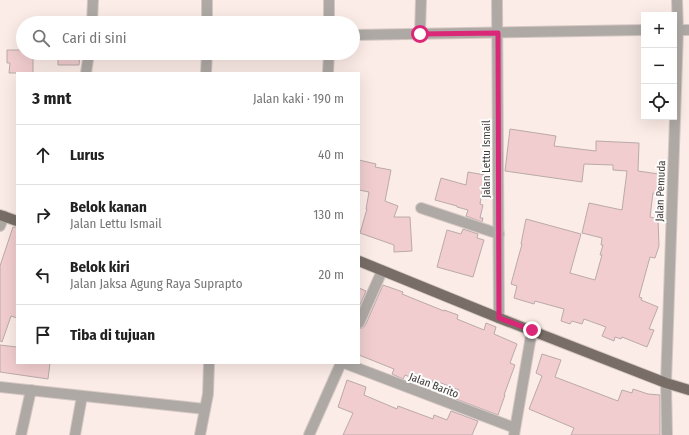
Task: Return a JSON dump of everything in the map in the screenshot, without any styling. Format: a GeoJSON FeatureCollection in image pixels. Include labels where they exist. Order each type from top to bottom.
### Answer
{"type":"FeatureCollection","features":[{"type":"Feature","properties":{"kind":"main road"},"geometry":{"type":"LineString","coordinates":[[1,219],[16,221]]}},
{"type":"Feature","properties":{"kind":"main road"},"geometry":{"type":"LineString","coordinates":[[360,261],[499,318],[666,383],[689,390]]}},
{"type":"Feature","properties":{"kind":"street"},"geometry":{"type":"LineString","coordinates":[[92,16],[93,0]]}},
{"type":"Feature","properties":{"kind":"street"},"geometry":{"type":"LineString","coordinates":[[207,0],[207,16]]}},
{"type":"Feature","properties":{"kind":"street"},"geometry":{"type":"LineString","coordinates":[[329,0],[329,16]]}},
{"type":"Feature","properties":{"kind":"street"},"geometry":{"type":"LineString","coordinates":[[420,34],[421,0]]}},
{"type":"Feature","properties":{"kind":"street","name":"Jalan Lettu Ismail"},"geometry":{"type":"LineString","coordinates":[[497,0],[499,318]]}},
{"type":"Feature","properties":{"kind":"street","name":"Jalan Pemuda"},"geometry":{"type":"LineString","coordinates":[[677,0],[677,12]]}},
{"type":"Feature","properties":{"kind":"street"},"geometry":{"type":"LineString","coordinates":[[360,35],[641,30]]}},
{"type":"Feature","properties":{"kind":"street"},"geometry":{"type":"LineString","coordinates":[[677,30],[689,30]]}},
{"type":"Feature","properties":{"kind":"street","name":"Jalan Pemuda"},"geometry":{"type":"LineString","coordinates":[[667,435],[666,383],[675,48]]}},
{"type":"Feature","properties":{"kind":"street"},"geometry":{"type":"LineString","coordinates":[[86,72],[88,60]]}},
{"type":"Feature","properties":{"kind":"street"},"geometry":{"type":"LineString","coordinates":[[206,72],[207,60]]}},
{"type":"Feature","properties":{"kind":"street"},"geometry":{"type":"LineString","coordinates":[[328,72],[329,60]]}},
{"type":"Feature","properties":{"kind":"street"},"geometry":{"type":"LineString","coordinates":[[420,208],[499,234]]}},
{"type":"Feature","properties":{"kind":"street"},"geometry":{"type":"LineString","coordinates":[[360,321],[382,271]]}},
{"type":"Feature","properties":{"kind":"street"},"geometry":{"type":"LineString","coordinates":[[514,432],[532,330]]}},
{"type":"Feature","properties":{"kind":"street"},"geometry":{"type":"LineString","coordinates":[[309,435],[343,364]]}},
{"type":"Feature","properties":{"kind":"street","name":"Jalan Barito"},"geometry":{"type":"LineString","coordinates":[[345,364],[514,432]]}},
{"type":"Feature","properties":{"kind":"street"},"geometry":{"type":"LineString","coordinates":[[200,435],[208,394],[209,368]]}},
{"type":"Feature","properties":{"kind":"street"},"geometry":{"type":"LineString","coordinates":[[0,387],[205,409]]}},
{"type":"Feature","properties":{"kind":"street"},"geometry":{"type":"LineString","coordinates":[[21,435],[31,390]]}},
{"type":"Feature","properties":{"kind":"street"},"geometry":{"type":"LineString","coordinates":[[75,435],[82,396]]}},
{"type":"Feature","properties":{"kind":"building"},"geometry":{"type":"Polygon","coordinates":[[[7,50],[16,50],[16,60],[33,60],[33,72],[9,73],[10,63],[7,63],[7,50]]]}},
{"type":"Feature","properties":{"kind":"building"},"geometry":{"type":"Polygon","coordinates":[[[58,60],[79,60],[79,65],[58,65],[58,60]]]}},
{"type":"Feature","properties":{"kind":"building"},"geometry":{"type":"Polygon","coordinates":[[[510,129],[556,136],[554,146],[596,151],[596,141],[639,143],[638,171],[659,174],[656,194],[653,193],[650,217],[658,219],[659,246],[655,258],[650,257],[639,297],[642,298],[641,300],[658,307],[649,329],[654,330],[647,347],[622,337],[621,339],[615,337],[614,341],[602,336],[606,327],[584,319],[582,324],[572,321],[570,324],[561,321],[564,309],[535,301],[534,304],[514,298],[517,286],[511,284],[522,244],[526,219],[581,234],[570,273],[595,280],[602,255],[600,255],[603,245],[601,245],[602,238],[582,233],[589,203],[622,210],[627,171],[613,170],[613,165],[584,164],[582,182],[505,171],[510,129]]]}},
{"type":"Feature","properties":{"kind":"building"},"geometry":{"type":"Polygon","coordinates":[[[360,160],[376,164],[375,167],[391,170],[385,201],[398,206],[394,217],[410,217],[412,251],[394,252],[394,245],[360,233],[367,209],[369,192],[360,190],[360,160]]]}},
{"type":"Feature","properties":{"kind":"building"},"geometry":{"type":"Polygon","coordinates":[[[468,172],[485,175],[480,204],[483,205],[480,218],[483,218],[482,222],[466,216],[468,210],[435,200],[441,178],[466,185],[468,172]]]}},
{"type":"Feature","properties":{"kind":"building"},"geometry":{"type":"Polygon","coordinates":[[[13,227],[16,227],[16,318],[11,316],[2,342],[0,341],[0,266],[13,227]]]}},
{"type":"Feature","properties":{"kind":"building"},"geometry":{"type":"Polygon","coordinates":[[[463,229],[478,234],[477,238],[484,240],[473,277],[437,267],[447,230],[461,234],[463,229]]]}},
{"type":"Feature","properties":{"kind":"building"},"geometry":{"type":"Polygon","coordinates":[[[383,285],[403,292],[402,294],[444,311],[458,315],[457,319],[484,330],[486,323],[496,327],[494,334],[517,344],[510,363],[515,365],[498,415],[456,399],[459,390],[433,380],[432,383],[418,378],[417,380],[405,375],[403,379],[392,374],[394,369],[360,355],[360,329],[365,326],[383,285]]]}},
{"type":"Feature","properties":{"kind":"building"},"geometry":{"type":"Polygon","coordinates":[[[360,288],[366,291],[360,305],[360,288]]]}},
{"type":"Feature","properties":{"kind":"building"},"geometry":{"type":"Polygon","coordinates":[[[0,345],[16,347],[16,364],[50,364],[48,379],[0,372],[0,345]]]}},
{"type":"Feature","properties":{"kind":"building"},"geometry":{"type":"Polygon","coordinates":[[[542,354],[561,360],[555,377],[618,401],[622,390],[632,393],[633,389],[648,394],[660,395],[660,435],[571,435],[574,428],[529,409],[542,376],[536,373],[542,354]]]}},
{"type":"Feature","properties":{"kind":"building"},"geometry":{"type":"Polygon","coordinates":[[[347,380],[366,387],[364,395],[397,409],[398,406],[433,419],[434,415],[447,420],[451,411],[478,421],[472,435],[343,435],[353,413],[338,407],[347,380]]]}},
{"type":"Feature","properties":{"kind":"route"},"geometry":{"type":"LineString","coordinates":[[420,34],[498,33],[499,318],[532,330]]}}]}
